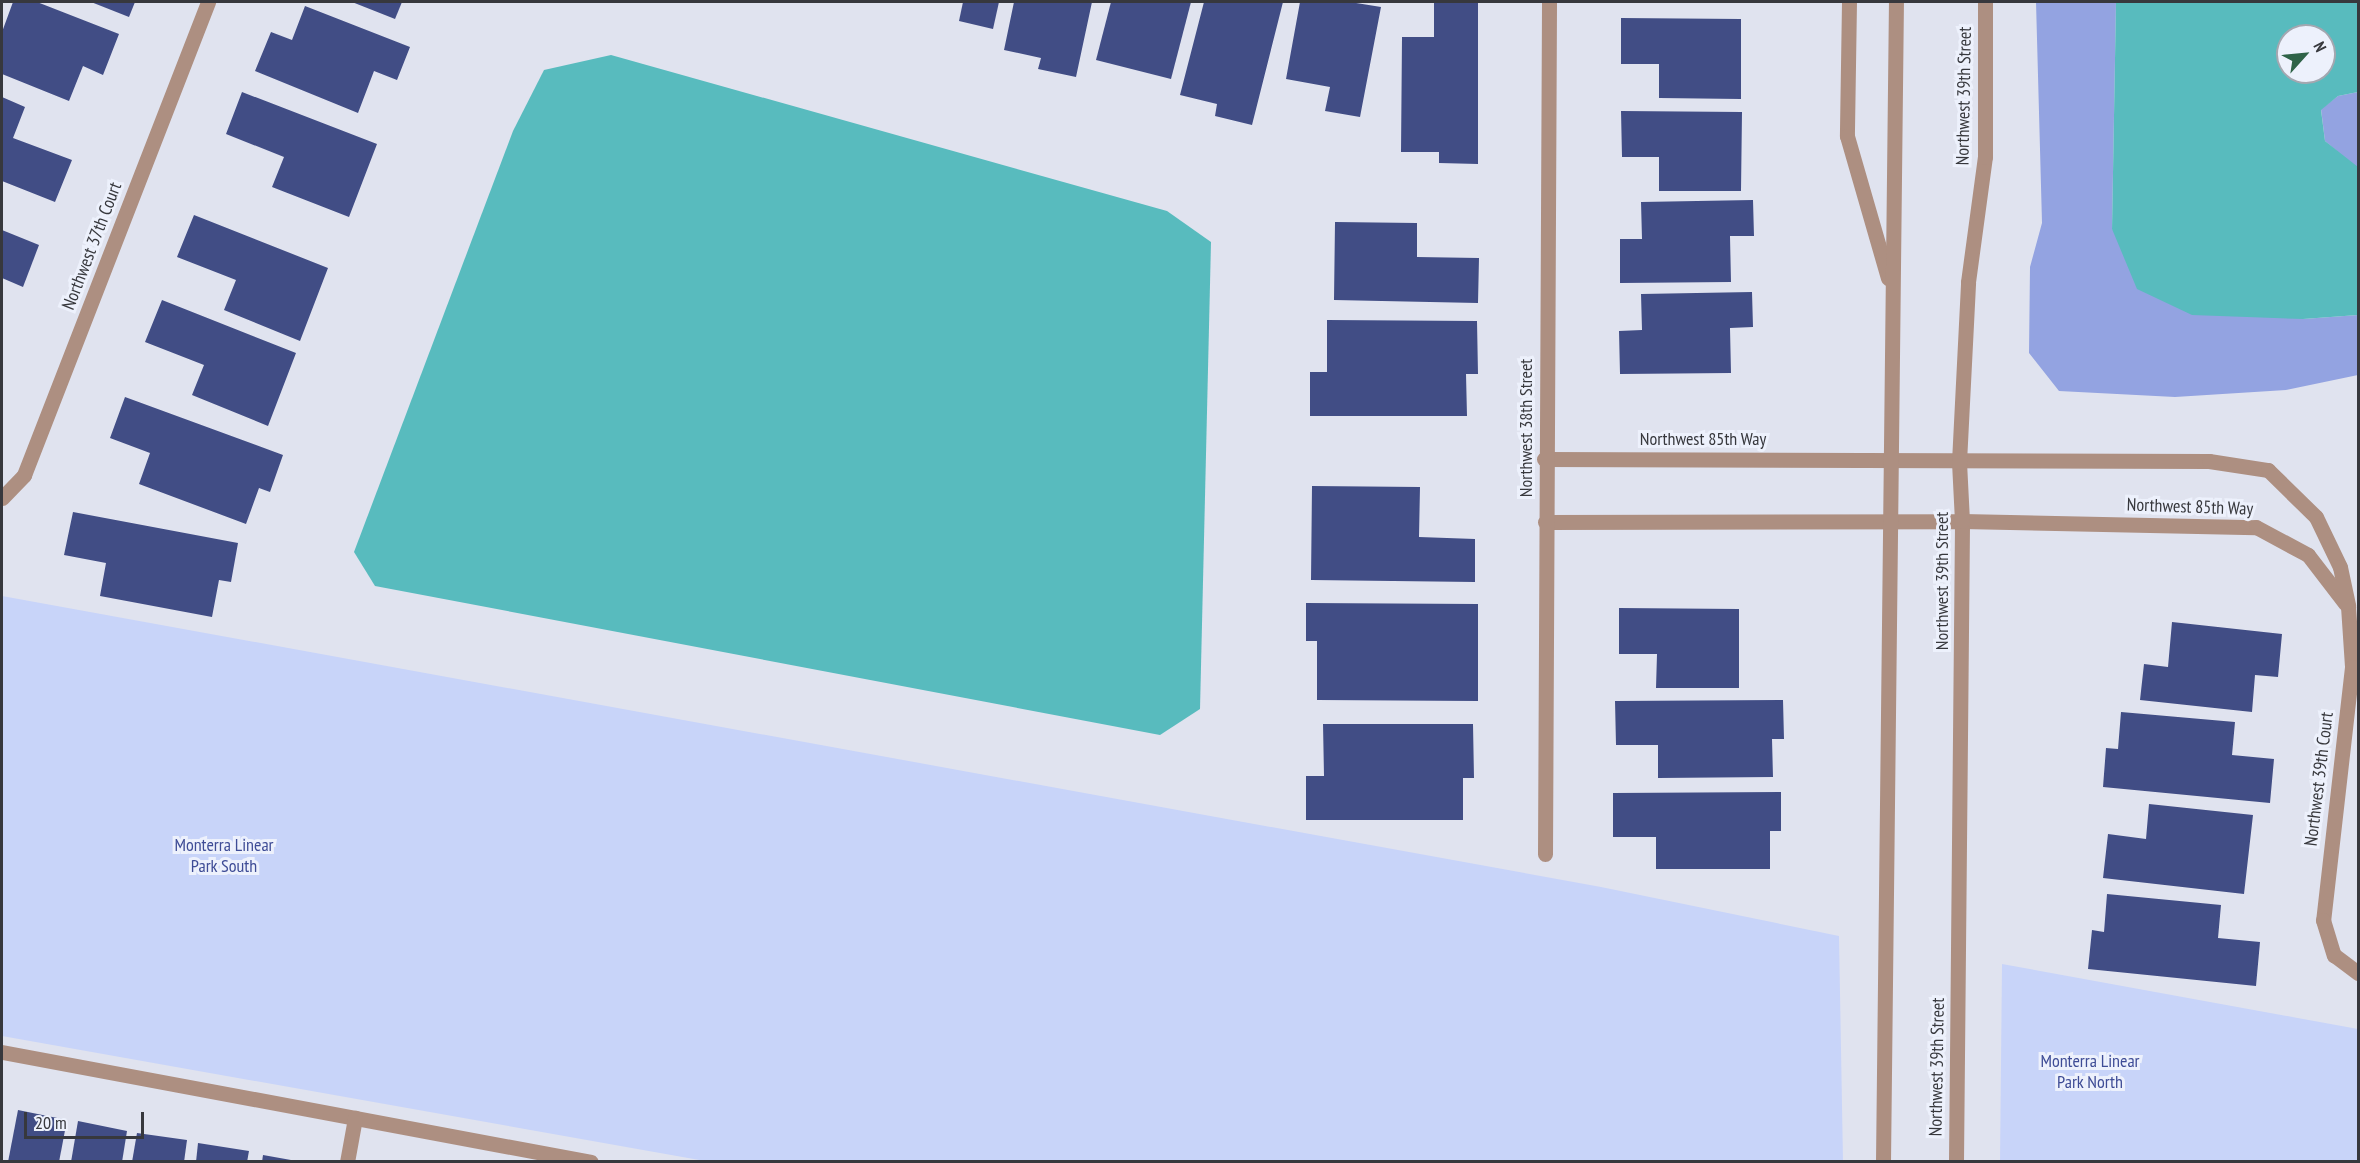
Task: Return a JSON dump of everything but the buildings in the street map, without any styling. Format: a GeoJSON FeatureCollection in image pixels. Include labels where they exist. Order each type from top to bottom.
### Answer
{"type":"FeatureCollection","features":[{"type":"Feature","properties":{"kind":"street","name":"Northwest 37th Court"},"geometry":{"type":"LineString","coordinates":[[2,498],[24,475],[207,2]]}},
{"type":"Feature","properties":{"kind":"street","name":"Northwest 38th Street"},"geometry":{"type":"LineString","coordinates":[[1545,854],[1544,459],[1549,2]]}},
{"type":"Feature","properties":{"kind":"street"},"geometry":{"type":"LineString","coordinates":[[1849,2],[1847,136],[1893,295]]}},
{"type":"Feature","properties":{"kind":"street"},"geometry":{"type":"LineString","coordinates":[[1882,1161],[1893,459],[1896,2]]}},
{"type":"Feature","properties":{"kind":"street","name":"Northwest 39th Street"},"geometry":{"type":"LineString","coordinates":[[1956,1161],[1962,521],[1959,462],[1968,282],[1985,157],[1985,2]]}},
{"type":"Feature","properties":{"kind":"street","name":"Northwest 85th Way"},"geometry":{"type":"LineString","coordinates":[[1544,459],[2209,461],[2268,470],[2316,517],[2340,567],[2348,606]]}},
{"type":"Feature","properties":{"kind":"street","name":"Northwest 85th Way"},"geometry":{"type":"LineString","coordinates":[[1545,522],[1962,521],[2256,527],[2308,555],[2348,606]]}},
{"type":"Feature","properties":{"kind":"street","name":"Northwest 39th Court"},"geometry":{"type":"LineString","coordinates":[[2348,606],[2355,667],[2323,920],[2334,955],[2358,973]]}},
{"type":"Feature","properties":{"kind":"street"},"geometry":{"type":"LineString","coordinates":[[2,1052],[591,1161]]}},
{"type":"Feature","properties":{"kind":"street"},"geometry":{"type":"LineString","coordinates":[[347,1161],[355,1118]]}},
{"type":"Feature","properties":{"kind":"green space","name":"Monterra Linear Park South"},"geometry":{"type":"Polygon","coordinates":[[[2,596],[1601,887],[1839,936],[1843,1161],[705,1161],[2,1036],[2,596]]]}},
{"type":"Feature","properties":{"kind":"green space","name":"Monterra Linear Park North"},"geometry":{"type":"Polygon","coordinates":[[[2002,964],[2358,1029],[2358,1161],[2000,1161],[2002,964]]]}},
{"type":"Feature","properties":{"kind":"shaded area"},"geometry":{"type":"Polygon","coordinates":[[[2036,2],[2116,2],[2112,229],[2303,319],[2358,315],[2358,375],[2286,390],[2175,397],[2059,391],[2029,353],[2030,267],[2042,223],[2036,2]]]}},
{"type":"Feature","properties":{"kind":"shaded area"},"geometry":{"type":"Polygon","coordinates":[[[2116,2],[2358,2],[2358,92],[2338,96],[2321,110],[2325,141],[2358,167],[2358,315],[2303,319],[2192,315],[2137,289],[2112,229],[2116,2]]]}},
{"type":"Feature","properties":{"kind":"shaded area"},"geometry":{"type":"Polygon","coordinates":[[[611,55],[1167,211],[1211,242],[1200,709],[1160,735],[375,586],[354,552],[513,131],[544,70],[611,55]]]}},
{"type":"Feature","properties":{"kind":"shaded area"},"geometry":{"type":"Polygon","coordinates":[[[2358,92],[2357,168],[2325,141],[2321,109],[2338,96],[2358,92]]]}}]}
